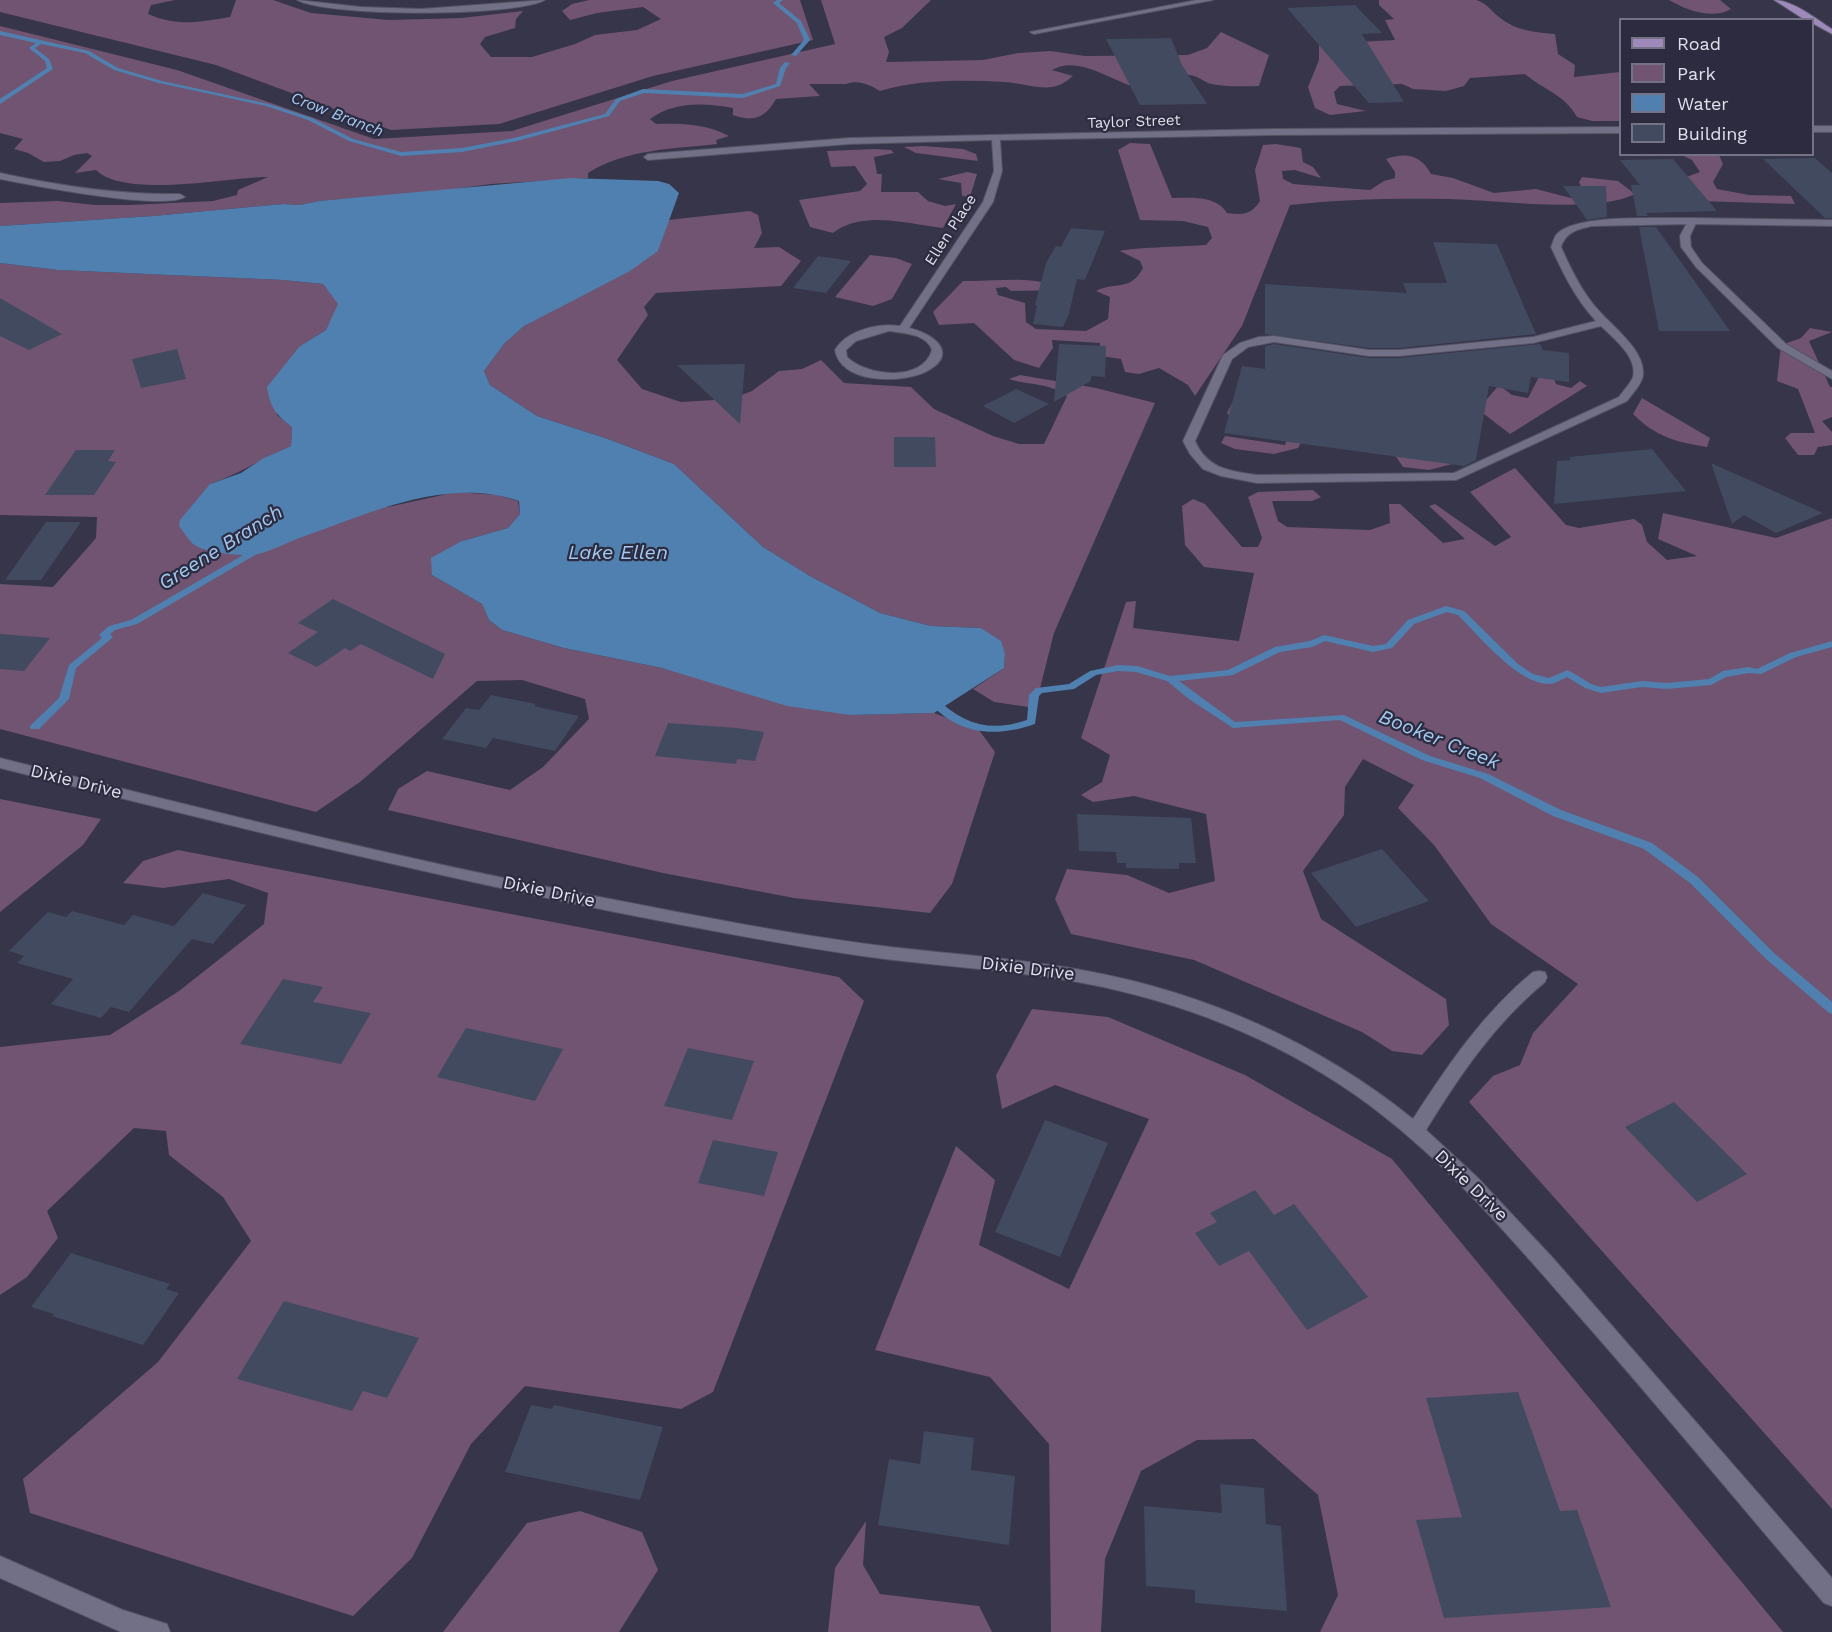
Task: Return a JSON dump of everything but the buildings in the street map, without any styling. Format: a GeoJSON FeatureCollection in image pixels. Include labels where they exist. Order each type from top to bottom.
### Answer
{"type":"FeatureCollection","features":[{"type":"Feature","properties":{"kind":"main road"},"geometry":{"type":"LineString","coordinates":[[1778,0],[1809,18]]}},
{"type":"Feature","properties":{"kind":"main road"},"geometry":{"type":"LineString","coordinates":[[1814,21],[1832,32]]}},
{"type":"Feature","properties":{"kind":"street"},"geometry":{"type":"LineString","coordinates":[[301,0],[340,8],[394,12],[488,8],[542,0]]}},
{"type":"Feature","properties":{"kind":"street"},"geometry":{"type":"LineString","coordinates":[[1034,32],[1209,0]]}},
{"type":"Feature","properties":{"kind":"street"},"geometry":{"type":"LineString","coordinates":[[1814,129],[1832,129]]}},
{"type":"Feature","properties":{"kind":"street","name":"Taylor Street"},"geometry":{"type":"LineString","coordinates":[[648,157],[814,142],[1272,132],[1619,130]]}},
{"type":"Feature","properties":{"kind":"street","name":"Ellen Place"},"geometry":{"type":"LineString","coordinates":[[903,329],[996,187],[999,156],[996,139]]}},
{"type":"Feature","properties":{"kind":"street"},"geometry":{"type":"LineString","coordinates":[[0,176],[62,190],[110,197],[180,197]]}},
{"type":"Feature","properties":{"kind":"street"},"geometry":{"type":"LineString","coordinates":[[1604,322],[1533,340],[1399,353],[1370,353],[1285,340],[1259,340],[1244,345],[1227,357],[1189,441],[1194,455],[1209,468],[1226,474],[1257,479],[1456,476],[1623,399],[1638,377],[1636,360],[1604,322],[1589,307],[1562,261],[1556,247],[1560,236],[1575,227],[1592,223],[1692,221],[1832,223]]}},
{"type":"Feature","properties":{"kind":"street"},"geometry":{"type":"LineString","coordinates":[[1692,221],[1685,236],[1686,247],[1699,265],[1782,346],[1832,376]]}},
{"type":"Feature","properties":{"kind":"street"},"geometry":{"type":"LineString","coordinates":[[874,329],[903,329],[917,332],[934,344],[937,351],[935,359],[929,365],[904,374],[882,375],[861,371],[843,359],[841,352],[850,338],[874,329]]}},
{"type":"Feature","properties":{"kind":"street","name":"Dixie Drive"},"geometry":{"type":"LineString","coordinates":[[0,763],[336,846],[533,890],[676,918],[863,949],[1082,976],[1125,985],[1182,1002],[1248,1028],[1312,1059],[1359,1088],[1415,1132],[1495,1207],[1626,1353],[1832,1595]]}},
{"type":"Feature","properties":{"kind":"street"},"geometry":{"type":"LineString","coordinates":[[1415,1132],[1461,1059],[1515,994],[1539,977]]}},
{"type":"Feature","properties":{"kind":"street"},"geometry":{"type":"LineString","coordinates":[[0,1567],[122,1621],[159,1632]]}},
{"type":"Feature","properties":{"kind":"green space"},"geometry":{"type":"Polygon","coordinates":[[[0,0],[175,0],[151,5],[148,14],[179,22],[230,17],[236,0],[273,0],[311,13],[389,20],[461,18],[523,11],[516,19],[515,28],[485,37],[480,44],[491,57],[532,57],[575,44],[595,35],[637,30],[661,19],[643,7],[597,13],[570,20],[562,11],[572,4],[589,0],[800,0],[813,40],[653,76],[499,124],[391,130],[216,65],[0,12],[0,0]]]}},
{"type":"Feature","properties":{"kind":"green space"},"geometry":{"type":"Polygon","coordinates":[[[821,0],[931,0],[902,28],[884,37],[889,52],[886,62],[983,60],[1018,53],[1050,51],[1085,56],[1188,55],[1207,48],[1221,32],[1269,55],[1259,86],[1217,85],[1185,74],[1134,87],[1093,70],[1072,65],[1052,70],[1073,76],[1061,84],[1047,87],[1005,82],[958,81],[910,84],[880,91],[859,82],[809,84],[820,96],[776,99],[759,117],[740,117],[733,115],[733,108],[711,105],[690,105],[669,109],[650,119],[656,124],[703,127],[729,136],[716,140],[717,144],[650,151],[618,159],[588,173],[588,178],[491,184],[433,192],[319,201],[300,205],[283,204],[153,216],[0,226],[0,203],[58,201],[95,205],[130,205],[213,201],[237,195],[238,190],[268,177],[178,184],[130,183],[110,179],[96,170],[75,173],[92,156],[87,153],[60,161],[44,162],[28,153],[14,149],[23,139],[0,133],[0,26],[177,70],[374,139],[512,131],[672,81],[835,44],[821,0]]]}},
{"type":"Feature","properties":{"kind":"green space"},"geometry":{"type":"Polygon","coordinates":[[[1379,0],[1476,0],[1486,5],[1505,22],[1519,28],[1555,34],[1558,54],[1575,65],[1574,77],[1619,72],[1619,121],[1592,121],[1577,117],[1560,98],[1525,74],[1470,78],[1464,86],[1446,91],[1413,89],[1402,84],[1340,86],[1334,92],[1337,104],[1366,111],[1330,115],[1315,108],[1308,87],[1319,60],[1319,44],[1395,40],[1385,20],[1394,19],[1379,5],[1379,0]]]}},
{"type":"Feature","properties":{"kind":"green space"},"geometry":{"type":"Polygon","coordinates":[[[1669,0],[1720,0],[1731,9],[1708,14],[1691,10],[1669,0]]]}},
{"type":"Feature","properties":{"kind":"green space"},"geometry":{"type":"Polygon","coordinates":[[[1130,143],[1150,144],[1172,198],[1210,200],[1227,213],[1233,214],[1242,214],[1257,206],[1260,201],[1255,170],[1263,145],[1276,144],[1301,148],[1303,162],[1313,167],[1321,178],[1295,170],[1282,171],[1283,179],[1293,184],[1370,190],[1384,181],[1395,178],[1395,172],[1386,159],[1406,156],[1418,159],[1431,174],[1453,178],[1494,193],[1536,189],[1571,198],[1585,195],[1579,182],[1582,177],[1618,181],[1635,194],[1618,200],[1571,205],[1409,199],[1350,200],[1290,205],[1242,326],[1195,396],[1188,385],[1159,368],[1139,374],[1125,372],[1121,359],[1100,356],[1100,343],[1052,340],[1053,348],[1039,368],[1014,360],[974,323],[939,325],[933,312],[963,281],[1029,280],[1067,290],[1011,291],[1006,287],[996,288],[998,295],[1025,303],[1026,322],[1036,329],[1086,331],[1108,319],[1110,297],[1096,291],[1128,283],[1143,268],[1140,261],[1120,251],[1206,245],[1212,238],[1208,227],[1183,221],[1140,220],[1118,150],[1130,143]]]}},
{"type":"Feature","properties":{"kind":"green space"},"geometry":{"type":"Polygon","coordinates":[[[904,147],[963,149],[976,154],[978,161],[916,153],[904,147]]]}},
{"type":"Feature","properties":{"kind":"green space"},"geometry":{"type":"Polygon","coordinates":[[[891,150],[894,153],[874,157],[877,174],[882,174],[881,192],[918,192],[928,201],[945,206],[956,204],[943,228],[886,220],[858,222],[833,233],[810,227],[799,200],[860,191],[867,184],[855,166],[831,167],[827,151],[891,150]]]}},
{"type":"Feature","properties":{"kind":"green space"},"geometry":{"type":"Polygon","coordinates":[[[1684,156],[1719,156],[1723,164],[1713,182],[1717,189],[1749,195],[1791,196],[1795,204],[1699,201],[1662,186],[1700,172],[1692,160],[1684,156]]]}},
{"type":"Feature","properties":{"kind":"green space"},"geometry":{"type":"Polygon","coordinates":[[[967,172],[977,174],[970,197],[962,196],[961,183],[938,179],[967,172]]]}},
{"type":"Feature","properties":{"kind":"green space"},"geometry":{"type":"Polygon","coordinates":[[[750,211],[758,215],[762,233],[754,248],[779,247],[801,261],[781,286],[656,293],[644,307],[648,315],[617,360],[642,389],[681,402],[731,399],[752,391],[779,371],[802,369],[821,360],[844,383],[911,387],[934,409],[993,436],[1019,444],[1044,444],[1067,396],[1046,386],[1009,379],[1020,375],[1096,388],[1155,403],[1054,633],[1035,708],[994,702],[973,689],[1004,668],[1005,654],[981,628],[931,626],[880,613],[810,576],[763,547],[674,464],[537,416],[490,385],[484,371],[504,344],[524,326],[658,251],[668,220],[750,211]]]}},
{"type":"Feature","properties":{"kind":"green space"},"geometry":{"type":"Polygon","coordinates":[[[870,255],[896,258],[912,264],[892,299],[873,306],[835,297],[870,255]]]}},
{"type":"Feature","properties":{"kind":"green space"},"geometry":{"type":"Polygon","coordinates":[[[0,263],[58,270],[283,280],[323,284],[339,304],[326,330],[300,346],[277,415],[292,427],[291,446],[210,484],[388,507],[456,492],[498,495],[518,501],[520,514],[508,528],[462,541],[432,575],[482,604],[489,620],[502,630],[564,648],[662,668],[850,715],[934,713],[979,730],[995,752],[952,884],[930,913],[794,898],[663,873],[388,810],[398,789],[427,771],[510,790],[543,767],[589,719],[585,699],[522,680],[477,681],[360,782],[316,812],[0,729],[0,584],[53,587],[96,538],[97,517],[0,515],[0,263]]]}},
{"type":"Feature","properties":{"kind":"green space"},"geometry":{"type":"Polygon","coordinates":[[[1810,328],[1832,332],[1809,341],[1832,387],[1832,417],[1822,421],[1832,432],[1832,445],[1818,447],[1814,455],[1798,455],[1785,438],[1791,433],[1815,433],[1798,389],[1777,381],[1781,345],[1801,338],[1810,328]]]}},
{"type":"Feature","properties":{"kind":"green space"},"geometry":{"type":"Polygon","coordinates":[[[1544,367],[1551,371],[1556,384],[1571,388],[1580,381],[1587,386],[1510,434],[1484,414],[1456,463],[1429,470],[1403,467],[1395,455],[1308,431],[1298,448],[1274,454],[1235,449],[1221,443],[1225,436],[1285,445],[1290,430],[1234,420],[1227,413],[1241,386],[1487,399],[1499,385],[1512,395],[1528,398],[1544,367]]]}},
{"type":"Feature","properties":{"kind":"green space"},"geometry":{"type":"Polygon","coordinates":[[[1642,398],[1710,438],[1707,447],[1667,437],[1642,422],[1633,414],[1642,398]]]}},
{"type":"Feature","properties":{"kind":"green space"},"geometry":{"type":"Polygon","coordinates":[[[1515,468],[1566,525],[1579,528],[1634,519],[1642,525],[1647,542],[1667,560],[1697,556],[1658,539],[1663,513],[1776,538],[1832,518],[1832,1509],[1469,1102],[1493,1076],[1520,1065],[1533,1033],[1578,984],[1491,924],[1434,845],[1398,808],[1414,785],[1363,759],[1345,787],[1344,815],[1303,871],[1321,919],[1446,999],[1449,1025],[1422,1055],[1392,1051],[1362,1032],[1194,960],[1071,934],[1055,899],[1067,869],[1127,875],[1169,893],[1215,881],[1206,814],[1134,796],[1093,802],[1081,795],[1102,782],[1110,755],[1081,738],[1126,602],[1136,601],[1133,628],[1239,641],[1254,573],[1204,567],[1185,545],[1182,506],[1193,499],[1205,504],[1242,547],[1258,547],[1262,538],[1248,497],[1258,492],[1313,490],[1321,497],[1312,501],[1272,501],[1278,521],[1287,527],[1370,530],[1390,523],[1389,504],[1400,504],[1443,543],[1465,539],[1429,506],[1435,504],[1495,546],[1511,537],[1470,492],[1515,468]]]}},
{"type":"Feature","properties":{"kind":"green space"},"geometry":{"type":"Polygon","coordinates":[[[0,799],[101,819],[83,845],[0,912],[0,799]]]}},
{"type":"Feature","properties":{"kind":"green space"},"geometry":{"type":"Polygon","coordinates":[[[178,850],[839,977],[864,1001],[713,1392],[681,1409],[525,1386],[471,1444],[412,1558],[353,1616],[30,1513],[23,1479],[158,1362],[251,1241],[223,1197],[169,1155],[166,1131],[134,1128],[47,1211],[58,1238],[27,1277],[0,1295],[0,1047],[110,1035],[179,991],[264,924],[268,893],[229,879],[163,888],[123,883],[143,861],[178,850]]]}},
{"type":"Feature","properties":{"kind":"green space"},"geometry":{"type":"Polygon","coordinates":[[[1032,1009],[1108,1017],[1245,1075],[1392,1159],[1783,1632],[1320,1632],[1338,1595],[1318,1495],[1254,1439],[1197,1440],[1141,1471],[1105,1559],[1101,1632],[1051,1632],[1049,1444],[990,1377],[875,1350],[956,1146],[995,1180],[979,1245],[1069,1289],[1149,1119],[1055,1085],[1002,1109],[996,1075],[1032,1009]]]}},
{"type":"Feature","properties":{"kind":"green space"},"geometry":{"type":"Polygon","coordinates":[[[580,1511],[642,1532],[658,1570],[619,1632],[443,1632],[527,1523],[580,1511]]]}},
{"type":"Feature","properties":{"kind":"green space"},"geometry":{"type":"Polygon","coordinates":[[[866,1521],[863,1565],[880,1594],[979,1606],[992,1632],[828,1632],[835,1568],[866,1521]]]}},
{"type":"Feature","properties":{"kind":"water","name":"Lake Ellen"},"geometry":{"type":"Polygon","coordinates":[[[571,178],[658,181],[669,184],[679,193],[658,251],[630,271],[524,326],[504,344],[484,371],[490,385],[537,416],[674,464],[763,547],[810,576],[880,613],[931,626],[981,628],[1001,641],[1005,654],[1004,668],[934,713],[850,715],[787,706],[662,668],[564,648],[502,630],[489,620],[482,604],[432,575],[431,558],[462,541],[508,528],[520,514],[519,501],[492,494],[437,495],[409,501],[382,508],[257,554],[230,554],[198,547],[191,542],[179,526],[180,520],[210,484],[241,473],[262,459],[291,446],[292,427],[275,410],[267,387],[300,346],[326,330],[338,304],[323,284],[283,280],[58,270],[0,263],[0,226],[153,216],[283,204],[300,205],[319,201],[571,178]]]}},
{"type":"Feature","properties":{"kind":"waterway","name":"Crow Branch"},"geometry":{"type":"LineString","coordinates":[[780,0],[776,3],[799,22],[807,40],[794,55]]}},
{"type":"Feature","properties":{"kind":"waterway","name":"Crow Branch"},"geometry":{"type":"LineString","coordinates":[[0,33],[87,52],[116,69],[161,82],[267,105],[310,119],[351,140],[401,154],[462,150],[515,140],[607,115],[618,100],[643,91],[743,96],[778,85],[783,68],[787,63]]}},
{"type":"Feature","properties":{"kind":"waterway","name":"Booker Creek"},"geometry":{"type":"LineString","coordinates":[[0,102],[50,69],[47,60],[32,48],[39,43]]}},
{"type":"Feature","properties":{"kind":"waterway","name":"Greene Branch"},"geometry":{"type":"LineString","coordinates":[[35,727],[64,699],[72,667],[108,637],[104,635],[112,628],[134,622],[264,546]]}},
{"type":"Feature","properties":{"kind":"waterway"},"geometry":{"type":"LineString","coordinates":[[1170,679],[1230,673],[1278,649],[1312,644],[1324,638],[1373,649],[1389,646],[1411,622],[1446,609],[1461,613],[1515,666],[1530,676],[1550,681],[1568,673],[1588,686],[1601,690],[1642,684],[1667,686],[1711,682],[1723,674],[1749,670],[1758,672],[1793,655],[1832,644]]}},
{"type":"Feature","properties":{"kind":"waterway","name":"Booker Creek"},"geometry":{"type":"LineString","coordinates":[[932,699],[954,718],[966,724],[991,730],[1005,729],[1032,722],[1034,695],[1039,690],[1071,687],[1093,673],[1118,668],[1137,669],[1170,679]]}},
{"type":"Feature","properties":{"kind":"waterway","name":"Booker Creek"},"geometry":{"type":"LineString","coordinates":[[1170,679],[1233,725],[1341,717],[1426,758],[1484,776],[1557,813],[1648,846],[1694,880],[1770,956],[1832,1009]]}}]}
